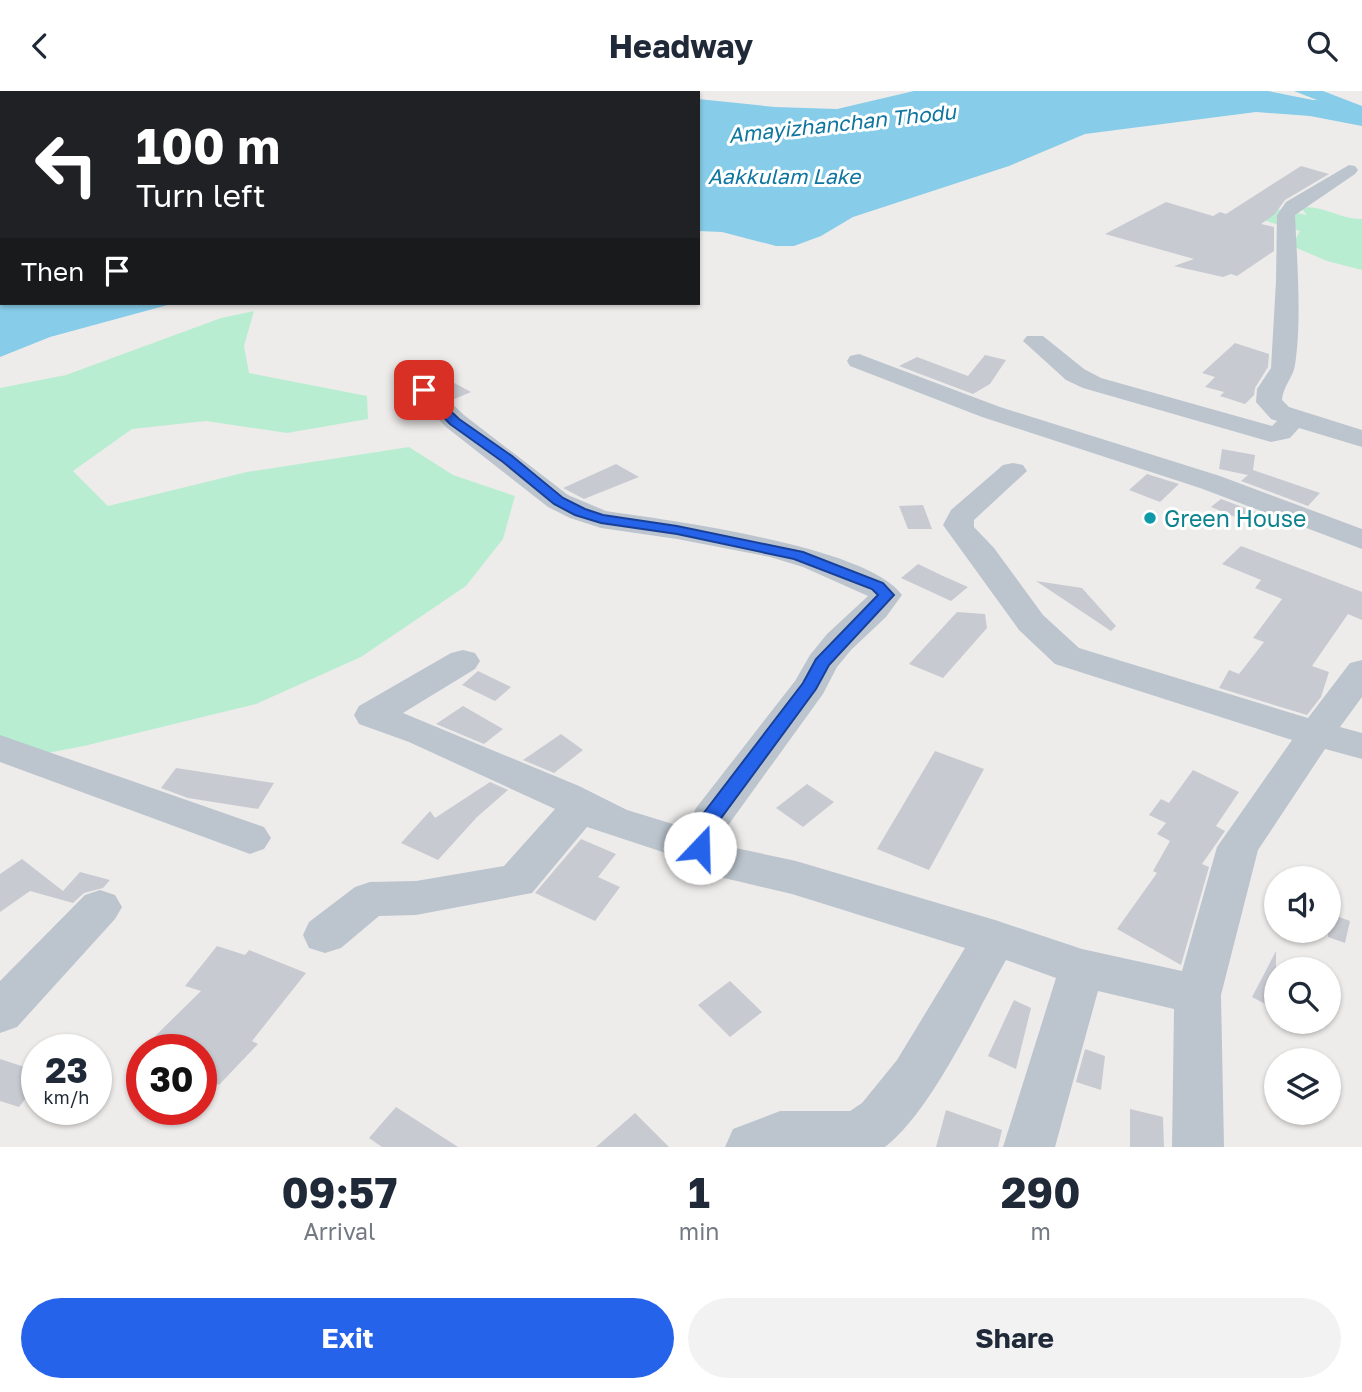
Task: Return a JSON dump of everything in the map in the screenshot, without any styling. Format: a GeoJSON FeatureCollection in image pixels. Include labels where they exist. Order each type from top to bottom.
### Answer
{"type":"FeatureCollection","features":[{"type":"Feature","properties":{"kind":"street"},"geometry":{"type":"LineString","coordinates":[[1349,170],[1293,206],[1286,215],[1287,281],[1283,368],[1270,389],[1269,402],[1280,413],[1362,439]]}},
{"type":"Feature","properties":{"kind":"street"},"geometry":{"type":"LineString","coordinates":[[1035,341],[1044,346],[1072,375],[1091,383],[1271,434],[1280,432],[1294,418]]}},
{"type":"Feature","properties":{"kind":"street"},"geometry":{"type":"LineString","coordinates":[[859,361],[991,412],[1210,482],[1362,540]]}},
{"type":"Feature","properties":{"kind":"street"},"geometry":{"type":"LineString","coordinates":[[424,390],[455,421],[508,459],[558,501],[580,512],[601,519],[677,530],[786,552],[877,586],[886,595],[822,663],[810,685],[710,819],[700,848]]}},
{"type":"Feature","properties":{"kind":"street"},"geometry":{"type":"LineString","coordinates":[[1013,471],[958,521],[960,530],[981,553],[1049,644],[1067,656],[1362,746]]}},
{"type":"Feature","properties":{"kind":"street"},"geometry":{"type":"LineString","coordinates":[[463,661],[372,715],[422,733],[565,796],[580,807],[648,833],[700,848],[720,861],[796,878],[995,938],[1082,968],[1198,995]]}},
{"type":"Feature","properties":{"kind":"street"},"geometry":{"type":"LineString","coordinates":[[1198,1147],[1198,995],[1238,847],[1362,671]]}},
{"type":"Feature","properties":{"kind":"street"},"geometry":{"type":"LineString","coordinates":[[0,748],[250,838]]}},
{"type":"Feature","properties":{"kind":"street"},"geometry":{"type":"LineString","coordinates":[[325,935],[370,899],[416,898],[517,881],[580,807]]}},
{"type":"Feature","properties":{"kind":"street"},"geometry":{"type":"LineString","coordinates":[[0,1012],[100,907]]}},
{"type":"Feature","properties":{"kind":"street"},"geometry":{"type":"LineString","coordinates":[[751,1147],[780,1136],[858,1136],[880,1119],[914,1076],[995,938]]}},
{"type":"Feature","properties":{"kind":"street"},"geometry":{"type":"LineString","coordinates":[[1029,1147],[1082,968]]}},
{"type":"Feature","properties":{"kind":"green space"},"geometry":{"type":"Polygon","coordinates":[[[1245,203],[1307,215],[1301,208],[1309,207],[1362,219],[1362,270],[1327,261],[1292,246],[1300,231],[1239,213],[1245,203]]]}},
{"type":"Feature","properties":{"kind":"green space"},"geometry":{"type":"Polygon","coordinates":[[[254,311],[244,346],[249,373],[367,396],[368,419],[287,433],[206,421],[132,429],[73,471],[108,506],[247,472],[409,447],[453,475],[515,496],[503,539],[466,586],[361,657],[256,704],[84,746],[0,762],[0,388],[66,375],[221,318],[254,311]]]}},
{"type":"Feature","properties":{"kind":"water","name":"Aakkulam Lake"},"geometry":{"type":"Polygon","coordinates":[[[914,91],[1268,91],[1317,100],[1294,91],[1323,91],[1362,106],[1362,126],[1310,116],[1256,112],[1085,134],[1009,166],[853,217],[821,236],[794,246],[776,246],[722,232],[700,231],[700,99],[775,107],[837,109],[914,91]]]}},
{"type":"Feature","properties":{"kind":"water"},"geometry":{"type":"Polygon","coordinates":[[[0,305],[168,305],[50,337],[0,357],[0,305]]]}},
{"type":"Feature","properties":{"kind":"building"},"geometry":{"type":"Polygon","coordinates":[[[1301,166],[1329,174],[1285,200],[1275,214],[1261,224],[1274,227],[1274,251],[1237,276],[1231,274],[1223,277],[1174,266],[1194,259],[1105,234],[1166,202],[1213,216],[1220,212],[1226,214],[1301,166]]]}},
{"type":"Feature","properties":{"kind":"building"},"geometry":{"type":"Polygon","coordinates":[[[1235,343],[1269,354],[1268,367],[1255,388],[1254,395],[1245,404],[1220,396],[1224,392],[1205,387],[1215,377],[1202,373],[1235,343]]]}},
{"type":"Feature","properties":{"kind":"building"},"geometry":{"type":"Polygon","coordinates":[[[985,355],[1006,360],[990,384],[973,394],[899,366],[917,357],[968,376],[985,355]]]}},
{"type":"Feature","properties":{"kind":"building"},"geometry":{"type":"Polygon","coordinates":[[[445,378],[471,392],[452,400],[433,383],[445,378]]]}},
{"type":"Feature","properties":{"kind":"building"},"geometry":{"type":"Polygon","coordinates":[[[1222,449],[1255,455],[1253,470],[1320,493],[1308,506],[1241,481],[1248,475],[1219,469],[1222,449]]]}},
{"type":"Feature","properties":{"kind":"building"},"geometry":{"type":"Polygon","coordinates":[[[616,464],[639,477],[584,499],[563,488],[616,464]]]}},
{"type":"Feature","properties":{"kind":"building"},"geometry":{"type":"Polygon","coordinates":[[[1147,474],[1179,484],[1160,502],[1129,490],[1147,474]]]}},
{"type":"Feature","properties":{"kind":"building"},"geometry":{"type":"Polygon","coordinates":[[[1221,499],[1261,514],[1250,523],[1211,507],[1221,499]]]}},
{"type":"Feature","properties":{"kind":"building"},"geometry":{"type":"Polygon","coordinates":[[[923,505],[932,529],[908,529],[899,506],[923,505]]]}},
{"type":"Feature","properties":{"kind":"building"},"geometry":{"type":"Polygon","coordinates":[[[1241,546],[1362,592],[1362,620],[1348,614],[1312,666],[1329,672],[1321,697],[1307,715],[1219,688],[1229,670],[1239,674],[1264,642],[1253,638],[1282,599],[1255,588],[1261,580],[1222,564],[1241,546]]]}},
{"type":"Feature","properties":{"kind":"building"},"geometry":{"type":"Polygon","coordinates":[[[918,564],[968,587],[951,601],[901,578],[918,564]]]}},
{"type":"Feature","properties":{"kind":"building"},"geometry":{"type":"Polygon","coordinates":[[[1036,581],[1082,588],[1116,626],[1111,631],[1036,581]]]}},
{"type":"Feature","properties":{"kind":"building"},"geometry":{"type":"Polygon","coordinates":[[[957,612],[985,614],[987,628],[943,678],[909,664],[957,612]]]}},
{"type":"Feature","properties":{"kind":"building"},"geometry":{"type":"Polygon","coordinates":[[[478,671],[511,687],[495,701],[462,685],[478,671]]]}},
{"type":"Feature","properties":{"kind":"building"},"geometry":{"type":"Polygon","coordinates":[[[463,706],[503,729],[484,744],[436,724],[463,706]]]}},
{"type":"Feature","properties":{"kind":"building"},"geometry":{"type":"Polygon","coordinates":[[[561,734],[583,750],[554,773],[523,760],[561,734]]]}},
{"type":"Feature","properties":{"kind":"building"},"geometry":{"type":"Polygon","coordinates":[[[935,751],[984,769],[929,870],[877,849],[935,751]]]}},
{"type":"Feature","properties":{"kind":"building"},"geometry":{"type":"Polygon","coordinates":[[[176,768],[274,783],[258,809],[188,798],[161,788],[176,768]]]}},
{"type":"Feature","properties":{"kind":"building"},"geometry":{"type":"Polygon","coordinates":[[[1193,770],[1239,792],[1216,826],[1225,831],[1202,864],[1209,867],[1181,965],[1117,929],[1157,873],[1153,871],[1170,841],[1157,834],[1166,823],[1149,815],[1161,799],[1169,803],[1193,770]]]}},
{"type":"Feature","properties":{"kind":"building"},"geometry":{"type":"Polygon","coordinates":[[[490,782],[508,790],[477,817],[438,860],[401,843],[430,811],[435,818],[490,782]]]}},
{"type":"Feature","properties":{"kind":"building"},"geometry":{"type":"Polygon","coordinates":[[[807,784],[834,802],[803,827],[776,808],[807,784]]]}},
{"type":"Feature","properties":{"kind":"building"},"geometry":{"type":"Polygon","coordinates":[[[581,839],[616,854],[598,877],[620,887],[595,921],[535,893],[581,839]]]}},
{"type":"Feature","properties":{"kind":"building"},"geometry":{"type":"Polygon","coordinates":[[[22,859],[63,891],[80,872],[110,880],[103,888],[84,893],[73,903],[30,891],[0,912],[0,874],[22,859]]]}},
{"type":"Feature","properties":{"kind":"building"},"geometry":{"type":"Polygon","coordinates":[[[1341,918],[1350,921],[1345,943],[1341,942],[1341,918]]]}},
{"type":"Feature","properties":{"kind":"building"},"geometry":{"type":"Polygon","coordinates":[[[217,946],[245,955],[249,950],[306,973],[252,1041],[258,1044],[219,1085],[217,1034],[157,1034],[201,991],[185,986],[217,946]]]}},
{"type":"Feature","properties":{"kind":"building"},"geometry":{"type":"Polygon","coordinates":[[[1264,974],[1264,1004],[1252,997],[1264,974]]]}},
{"type":"Feature","properties":{"kind":"building"},"geometry":{"type":"Polygon","coordinates":[[[730,981],[762,1012],[730,1037],[698,1005],[730,981]]]}},
{"type":"Feature","properties":{"kind":"building"},"geometry":{"type":"Polygon","coordinates":[[[1014,1000],[1031,1008],[1016,1069],[988,1056],[1014,1000]]]}},
{"type":"Feature","properties":{"kind":"building"},"geometry":{"type":"Polygon","coordinates":[[[1085,1049],[1105,1056],[1101,1090],[1076,1082],[1085,1049]]]}},
{"type":"Feature","properties":{"kind":"building"},"geometry":{"type":"Polygon","coordinates":[[[0,1059],[21,1066],[21,1104],[19,1107],[0,1101],[0,1059]]]}},
{"type":"Feature","properties":{"kind":"building"},"geometry":{"type":"Polygon","coordinates":[[[396,1107],[458,1147],[382,1147],[369,1138],[396,1107]]]}},
{"type":"Feature","properties":{"kind":"building"},"geometry":{"type":"Polygon","coordinates":[[[1130,1109],[1163,1117],[1164,1147],[1130,1147],[1130,1109]]]}},
{"type":"Feature","properties":{"kind":"building"},"geometry":{"type":"Polygon","coordinates":[[[946,1110],[1002,1130],[998,1147],[936,1147],[946,1110]]]}},
{"type":"Feature","properties":{"kind":"building"},"geometry":{"type":"Polygon","coordinates":[[[635,1113],[669,1147],[596,1147],[635,1113]]]}},
{"type":"Feature","properties":{"kind":"place","name":"Green House"},"geometry":{"type":"Point","coordinates":[1150,518]}},
{"type":"Feature","properties":{"kind":"route"},"geometry":{"type":"LineString","coordinates":[[424,390],[437,406],[508,459],[512,466],[558,501],[580,512],[601,519],[677,530],[798,555],[877,586],[886,595],[822,663],[810,685],[710,819],[700,848]]}},
{"type":"Feature","properties":{"kind":"water label","name":"Amayizhanchan Thodu"},"geometry":{"type":"Point","coordinates":[842,123]}}]}
